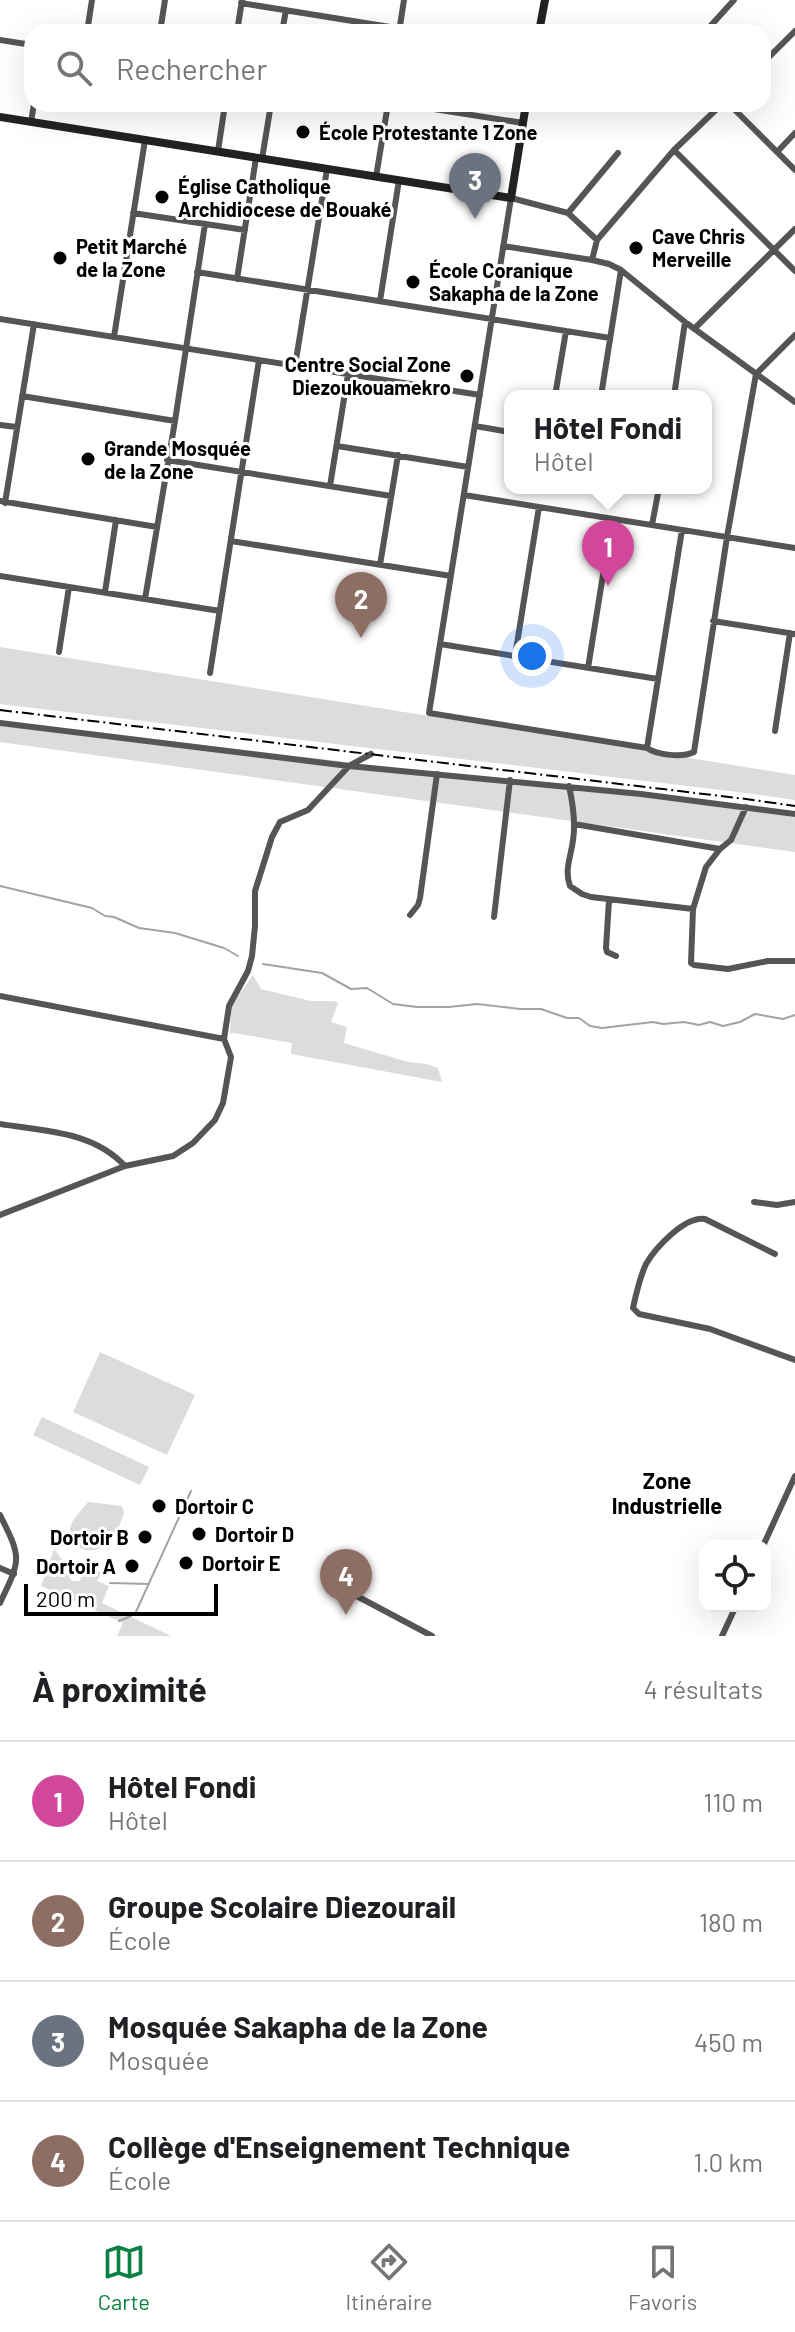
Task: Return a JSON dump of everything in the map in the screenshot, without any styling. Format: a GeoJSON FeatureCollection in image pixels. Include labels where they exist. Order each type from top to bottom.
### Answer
{"type":"FeatureCollection","features":[{"type":"Feature","properties":{"kind":"street"},"geometry":{"type":"LineString","coordinates":[[88,24],[92,0]]}},
{"type":"Feature","properties":{"kind":"street"},"geometry":{"type":"LineString","coordinates":[[161,24],[165,0]]}},
{"type":"Feature","properties":{"kind":"street"},"geometry":{"type":"LineString","coordinates":[[401,24],[404,0]]}},
{"type":"Feature","properties":{"kind":"street"},"geometry":{"type":"LineString","coordinates":[[540,24],[545,0]]}},
{"type":"Feature","properties":{"kind":"street"},"geometry":{"type":"LineString","coordinates":[[712,24],[734,0]]}},
{"type":"Feature","properties":{"kind":"street"},"geometry":{"type":"LineString","coordinates":[[238,24],[241,2],[366,24]]}},
{"type":"Feature","properties":{"kind":"street"},"geometry":{"type":"LineString","coordinates":[[283,24],[286,10]]}},
{"type":"Feature","properties":{"kind":"street"},"geometry":{"type":"LineString","coordinates":[[771,55],[795,31]]}},
{"type":"Feature","properties":{"kind":"street"},"geometry":{"type":"LineString","coordinates":[[0,40],[24,44]]}},
{"type":"Feature","properties":{"kind":"street"},"geometry":{"type":"LineString","coordinates":[[31,122],[33,112]]}},
{"type":"Feature","properties":{"kind":"street"},"geometry":{"type":"LineString","coordinates":[[218,151],[224,112]]}},
{"type":"Feature","properties":{"kind":"street"},"geometry":{"type":"LineString","coordinates":[[237,279],[269,112]]}},
{"type":"Feature","properties":{"kind":"street"},"geometry":{"type":"LineString","coordinates":[[376,177],[387,112]]}},
{"type":"Feature","properties":{"kind":"street"},"geometry":{"type":"LineString","coordinates":[[453,112],[523,123]]}},
{"type":"Feature","properties":{"kind":"street"},"geometry":{"type":"LineString","coordinates":[[525,112],[429,713],[647,748],[659,754],[688,755],[694,752],[713,621],[756,374],[795,335]]}},
{"type":"Feature","properties":{"kind":"street"},"geometry":{"type":"LineString","coordinates":[[592,260],[597,240],[674,150],[714,112]]}},
{"type":"Feature","properties":{"kind":"street"},"geometry":{"type":"LineString","coordinates":[[737,112],[795,170]]}},
{"type":"Feature","properties":{"kind":"street"},"geometry":{"type":"LineString","coordinates":[[0,117],[511,198],[568,213],[597,240]]}},
{"type":"Feature","properties":{"kind":"street"},"geometry":{"type":"LineString","coordinates":[[777,152],[795,133]]}},
{"type":"Feature","properties":{"kind":"street"},"geometry":{"type":"LineString","coordinates":[[114,337],[145,140]]}},
{"type":"Feature","properties":{"kind":"street"},"geometry":{"type":"LineString","coordinates":[[674,150],[795,271]]}},
{"type":"Feature","properties":{"kind":"street"},"geometry":{"type":"LineString","coordinates":[[568,213],[618,153]]}},
{"type":"Feature","properties":{"kind":"street"},"geometry":{"type":"LineString","coordinates":[[295,366],[327,169]]}},
{"type":"Feature","properties":{"kind":"street"},"geometry":{"type":"LineString","coordinates":[[380,301],[399,180]]}},
{"type":"Feature","properties":{"kind":"street"},"geometry":{"type":"LineString","coordinates":[[133,213],[245,230]]}},
{"type":"Feature","properties":{"kind":"street"},"geometry":{"type":"LineString","coordinates":[[145,599],[205,224]]}},
{"type":"Feature","properties":{"kind":"street"},"geometry":{"type":"LineString","coordinates":[[694,329],[795,229]]}},
{"type":"Feature","properties":{"kind":"street"},"geometry":{"type":"LineString","coordinates":[[503,246],[592,260],[621,270],[694,329],[795,402]]}},
{"type":"Feature","properties":{"kind":"street"},"geometry":{"type":"LineString","coordinates":[[602,390],[621,270]]}},
{"type":"Feature","properties":{"kind":"street"},"geometry":{"type":"LineString","coordinates":[[197,272],[610,338]]}},
{"type":"Feature","properties":{"kind":"street"},"geometry":{"type":"LineString","coordinates":[[0,319],[480,395]]}},
{"type":"Feature","properties":{"kind":"street"},"geometry":{"type":"LineString","coordinates":[[675,390],[685,322]]}},
{"type":"Feature","properties":{"kind":"street"},"geometry":{"type":"LineString","coordinates":[[34,324],[3,502],[157,527]]}},
{"type":"Feature","properties":{"kind":"street"},"geometry":{"type":"LineString","coordinates":[[556,390],[566,331]]}},
{"type":"Feature","properties":{"kind":"street"},"geometry":{"type":"LineString","coordinates":[[210,673],[259,360]]}},
{"type":"Feature","properties":{"kind":"street"},"geometry":{"type":"LineString","coordinates":[[330,486],[348,374]]}},
{"type":"Feature","properties":{"kind":"street"},"geometry":{"type":"LineString","coordinates":[[22,396],[175,421]]}},
{"type":"Feature","properties":{"kind":"street"},"geometry":{"type":"LineString","coordinates":[[0,425],[17,427]]}},
{"type":"Feature","properties":{"kind":"street"},"geometry":{"type":"LineString","coordinates":[[475,426],[504,431]]}},
{"type":"Feature","properties":{"kind":"street"},"geometry":{"type":"LineString","coordinates":[[337,446],[468,467]]}},
{"type":"Feature","properties":{"kind":"street"},"geometry":{"type":"LineString","coordinates":[[380,565],[398,455]]}},
{"type":"Feature","properties":{"kind":"street"},"geometry":{"type":"LineString","coordinates":[[167,460],[391,496]]}},
{"type":"Feature","properties":{"kind":"street"},"geometry":{"type":"LineString","coordinates":[[652,525],[658,494]]}},
{"type":"Feature","properties":{"kind":"street"},"geometry":{"type":"LineString","coordinates":[[464,495],[795,548]]}},
{"type":"Feature","properties":{"kind":"street"},"geometry":{"type":"LineString","coordinates":[[515,656],[539,507]]}},
{"type":"Feature","properties":{"kind":"street"},"geometry":{"type":"LineString","coordinates":[[588,668],[612,519]]}},
{"type":"Feature","properties":{"kind":"street"},"geometry":{"type":"LineString","coordinates":[[105,592],[116,520]]}},
{"type":"Feature","properties":{"kind":"street"},"geometry":{"type":"LineString","coordinates":[[647,748],[682,530]]}},
{"type":"Feature","properties":{"kind":"street"},"geometry":{"type":"LineString","coordinates":[[231,541],[451,576]]}},
{"type":"Feature","properties":{"kind":"street"},"geometry":{"type":"LineString","coordinates":[[0,576],[220,611]]}},
{"type":"Feature","properties":{"kind":"street"},"geometry":{"type":"LineString","coordinates":[[59,652],[69,587]]}},
{"type":"Feature","properties":{"kind":"street"},"geometry":{"type":"LineString","coordinates":[[713,621],[792,633],[775,731]]}},
{"type":"Feature","properties":{"kind":"street"},"geometry":{"type":"LineString","coordinates":[[440,644],[658,679]]}},
{"type":"Feature","properties":{"kind":"street"},"geometry":{"type":"LineString","coordinates":[[0,723],[349,766],[569,786],[795,814]]}},
{"type":"Feature","properties":{"kind":"street"},"geometry":{"type":"LineString","coordinates":[[0,1215],[125,1166],[173,1156],[193,1143],[215,1120],[223,1103],[231,1057],[224,1039],[229,1006],[248,971],[252,956],[255,891],[272,837],[280,822],[312,807],[337,776],[371,754]]}},
{"type":"Feature","properties":{"kind":"street"},"geometry":{"type":"LineString","coordinates":[[410,915],[420,898],[437,774]]}},
{"type":"Feature","properties":{"kind":"street"},"geometry":{"type":"LineString","coordinates":[[494,917],[510,780]]}},
{"type":"Feature","properties":{"kind":"street"},"geometry":{"type":"LineString","coordinates":[[569,786],[574,812],[567,872],[570,886],[582,894],[609,900],[693,909]]}},
{"type":"Feature","properties":{"kind":"street"},"geometry":{"type":"LineString","coordinates":[[746,807],[731,840],[706,867],[693,909],[690,957],[694,965],[728,969],[768,961],[795,961]]}},
{"type":"Feature","properties":{"kind":"street"},"geometry":{"type":"LineString","coordinates":[[574,824],[720,849]]}},
{"type":"Feature","properties":{"kind":"street"},"geometry":{"type":"LineString","coordinates":[[609,900],[606,948],[607,952],[616,956]]}},
{"type":"Feature","properties":{"kind":"street"},"geometry":{"type":"LineString","coordinates":[[0,996],[224,1039]]}},
{"type":"Feature","properties":{"kind":"street"},"geometry":{"type":"LineString","coordinates":[[0,1124],[91,1141],[116,1156],[125,1166]]}},
{"type":"Feature","properties":{"kind":"street"},"geometry":{"type":"LineString","coordinates":[[754,1202],[777,1205],[795,1202]]}},
{"type":"Feature","properties":{"kind":"street"},"geometry":{"type":"LineString","coordinates":[[775,1254],[696,1217],[682,1223],[646,1264],[633,1308],[639,1314],[710,1329],[795,1360]]}},
{"type":"Feature","properties":{"kind":"street"},"geometry":{"type":"LineString","coordinates":[[766,1540],[795,1476]]}},
{"type":"Feature","properties":{"kind":"street"},"geometry":{"type":"LineString","coordinates":[[0,1515],[14,1542],[18,1558],[0,1603]]}},
{"type":"Feature","properties":{"kind":"street"},"geometry":{"type":"LineString","coordinates":[[0,1568],[14,1574]]}},
{"type":"Feature","properties":{"kind":"street"},"geometry":{"type":"LineString","coordinates":[[351,1593],[432,1636]]}},
{"type":"Feature","properties":{"kind":"street"},"geometry":{"type":"LineString","coordinates":[[722,1636],[733,1612]]}},
{"type":"Feature","properties":{"kind":"shaded area"},"geometry":{"type":"Polygon","coordinates":[[[0,647],[795,775],[795,800],[0,704],[0,647]]]}},
{"type":"Feature","properties":{"kind":"shaded area"},"geometry":{"type":"Polygon","coordinates":[[[0,721],[795,817],[795,852],[0,742],[0,721]]]}},
{"type":"Feature","properties":{"kind":"shaded area"},"geometry":{"type":"Polygon","coordinates":[[[253,975],[261,989],[311,1001],[338,1003],[331,1022],[347,1027],[344,1043],[438,1068],[442,1082],[291,1054],[292,1043],[230,1034],[231,1006],[253,975]]]}},
{"type":"Feature","properties":{"kind":"shaded area"},"geometry":{"type":"Polygon","coordinates":[[[100,1352],[195,1395],[167,1455],[73,1412],[100,1352]]]}},
{"type":"Feature","properties":{"kind":"shaded area"},"geometry":{"type":"Polygon","coordinates":[[[42,1417],[149,1467],[140,1485],[33,1435],[42,1417]]]}},
{"type":"Feature","properties":{"kind":"shaded area"},"geometry":{"type":"Polygon","coordinates":[[[88,1502],[122,1506],[124,1514],[111,1540],[99,1549],[81,1548],[70,1535],[73,1521],[88,1502]]]}},
{"type":"Feature","properties":{"kind":"shaded area"},"geometry":{"type":"Polygon","coordinates":[[[54,1549],[71,1571],[69,1576],[72,1581],[80,1581],[82,1575],[102,1571],[97,1581],[109,1586],[102,1603],[171,1636],[117,1636],[123,1623],[41,1586],[54,1549]]]}},
{"type":"Feature","properties":{"kind":"waterway"},"geometry":{"type":"LineString","coordinates":[[0,886],[92,908],[139,928],[175,933],[224,948],[238,956]]}},
{"type":"Feature","properties":{"kind":"waterway"},"geometry":{"type":"LineString","coordinates":[[263,964],[322,973],[351,989],[367,988],[393,1004],[417,1007],[477,1004],[541,1009],[567,1018],[579,1018],[590,1026],[602,1028],[653,1022],[699,1025],[710,1022],[723,1026],[755,1014],[783,1019],[795,1015]]}},
{"type":"Feature","properties":{"kind":"waterway"},"geometry":{"type":"LineString","coordinates":[[135,1614],[191,1491]]}},
{"type":"Feature","properties":{"kind":"waterway"},"geometry":{"type":"LineString","coordinates":[[110,1583],[149,1584]]}},
{"type":"Feature","properties":{"kind":"waterway"},"geometry":{"type":"LineString","coordinates":[[119,1621],[131,1616]]}},
{"type":"Feature","properties":{"kind":"railway"},"geometry":{"type":"LineString","coordinates":[[0,710],[795,806]]}},
{"type":"Feature","properties":{"kind":"place","name":"École Protestante 1 Zone"},"geometry":{"type":"Point","coordinates":[303,132]}},
{"type":"Feature","properties":{"kind":"place","name":"Église Catholique Archidiocese de Bouaké"},"geometry":{"type":"Point","coordinates":[162,197]}},
{"type":"Feature","properties":{"kind":"place","name":"Mosquée Sakapha de la Zone"},"geometry":{"type":"Point","coordinates":[475,219]}},
{"type":"Feature","properties":{"kind":"place","name":"Cave Chris Merveille"},"geometry":{"type":"Point","coordinates":[636,248]}},
{"type":"Feature","properties":{"kind":"place","name":"Petit Marché de la Zone"},"geometry":{"type":"Point","coordinates":[60,258]}},
{"type":"Feature","properties":{"kind":"place","name":"École Coranique Sakapha de la Zone"},"geometry":{"type":"Point","coordinates":[413,282]}},
{"type":"Feature","properties":{"kind":"place","name":"Centre Social Zone Diezoukouamekro"},"geometry":{"type":"Point","coordinates":[467,376]}},
{"type":"Feature","properties":{"kind":"place","name":"Grande Mosquée de la Zone"},"geometry":{"type":"Point","coordinates":[88,459]}},
{"type":"Feature","properties":{"kind":"place","name":"Hôtel Fondi"},"geometry":{"type":"Point","coordinates":[608,586]}},
{"type":"Feature","properties":{"kind":"place","name":"Groupe Scolaire Diezourail"},"geometry":{"type":"Point","coordinates":[361,638]}},
{"type":"Feature","properties":{"kind":"place","name":"Dortoir C"},"geometry":{"type":"Point","coordinates":[159,1506]}},
{"type":"Feature","properties":{"kind":"place","name":"Dortoir D"},"geometry":{"type":"Point","coordinates":[199,1534]}},
{"type":"Feature","properties":{"kind":"place","name":"Dortoir B"},"geometry":{"type":"Point","coordinates":[145,1537]}},
{"type":"Feature","properties":{"kind":"place","name":"Dortoir E"},"geometry":{"type":"Point","coordinates":[186,1563]}},
{"type":"Feature","properties":{"kind":"place","name":"Dortoir A"},"geometry":{"type":"Point","coordinates":[132,1566]}},
{"type":"Feature","properties":{"kind":"place","name":"Collège d'Enseignement Technique"},"geometry":{"type":"Point","coordinates":[346,1615]}},
{"type":"Feature","properties":{"kind":"district","name":"Zone Industrielle"},"geometry":{"type":"Point","coordinates":[667,1492]}}]}
